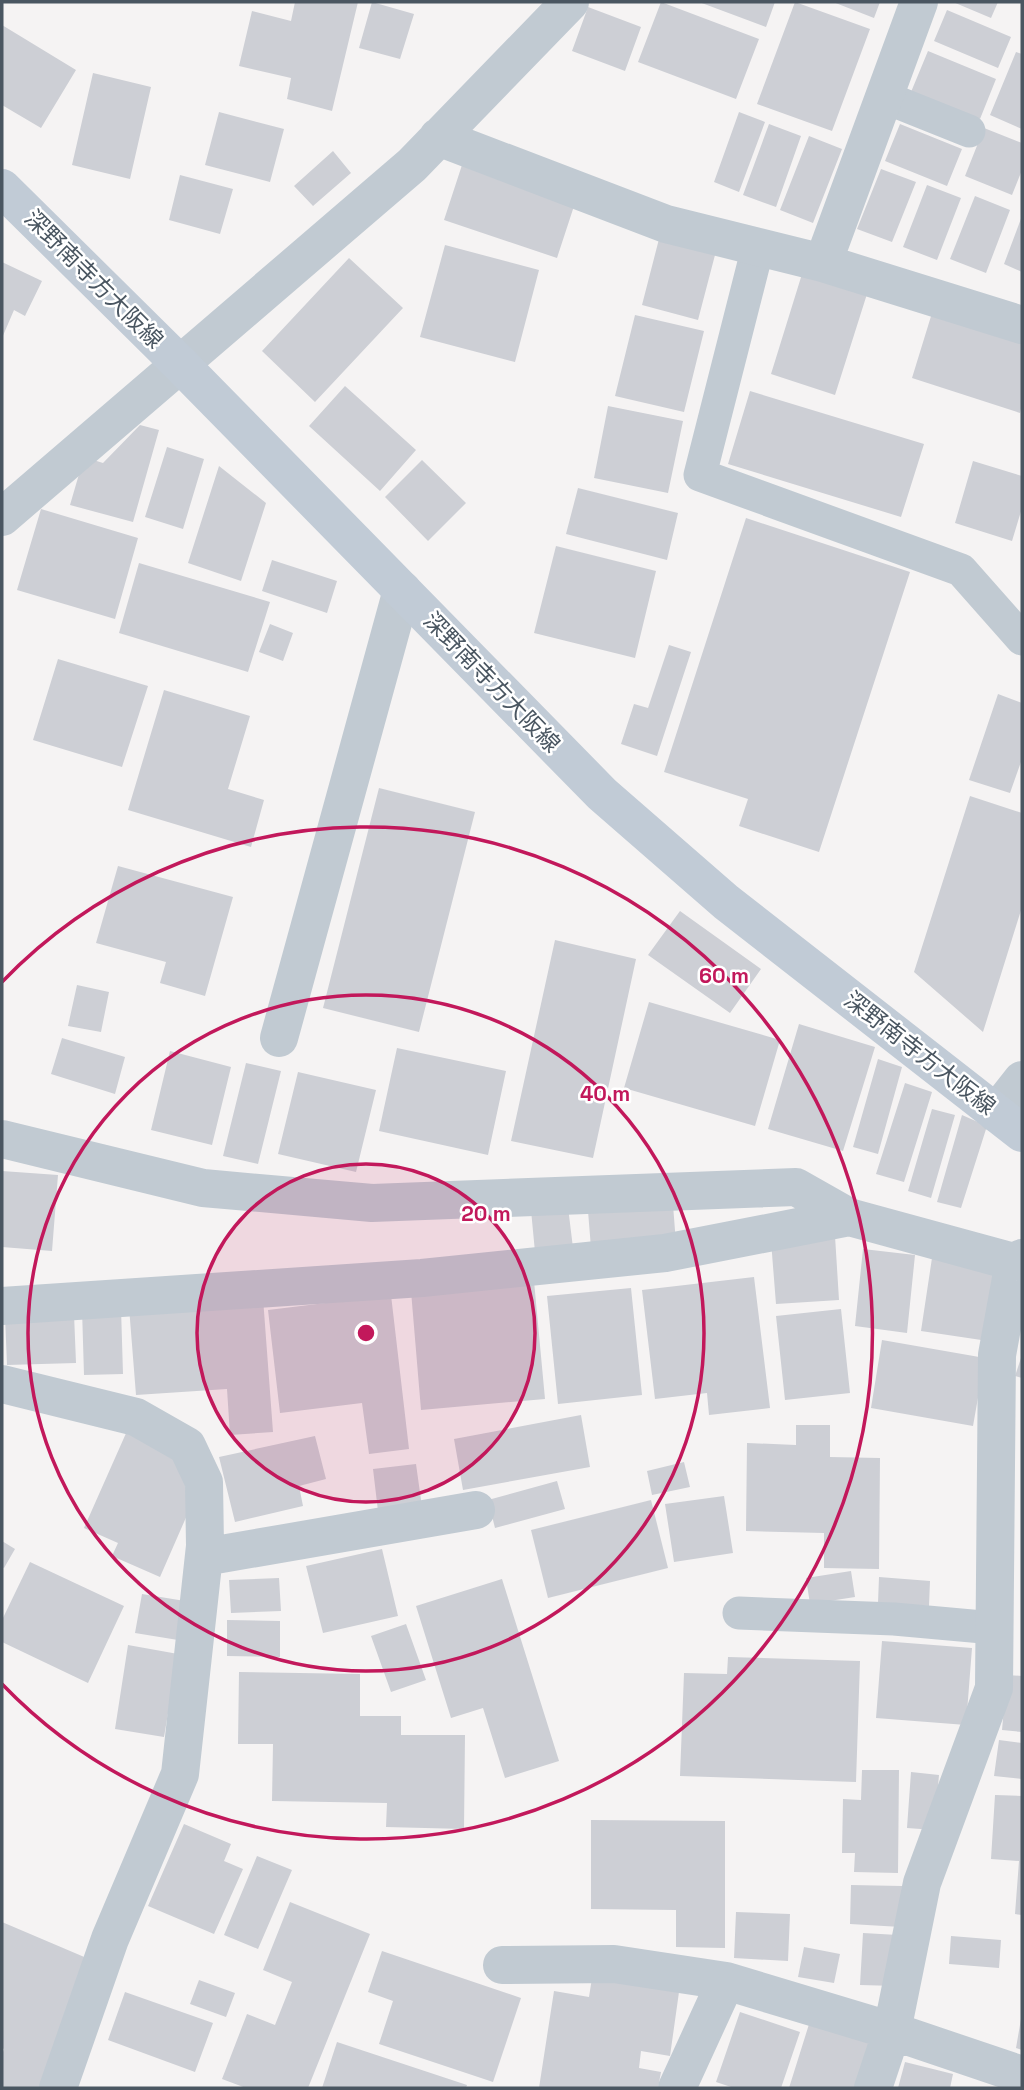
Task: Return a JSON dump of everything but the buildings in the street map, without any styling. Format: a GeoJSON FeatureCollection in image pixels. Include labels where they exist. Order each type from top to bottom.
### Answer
{"type":"FeatureCollection","features":[{"type":"Feature","properties":{"kind":"main road","name":"深野南寺方大阪線"},"geometry":{"type":"LineString","coordinates":[[2,188],[180,363],[612,803],[726,902],[1009,1123]]}},
{"type":"Feature","properties":{"kind":"street"},"geometry":{"type":"LineString","coordinates":[[2,517],[412,165],[570,2]]}},
{"type":"Feature","properties":{"kind":"street"},"geometry":{"type":"LineString","coordinates":[[823,263],[919,2]]}},
{"type":"Feature","properties":{"kind":"street"},"geometry":{"type":"LineString","coordinates":[[438,137],[666,224],[823,263],[1022,325]]}},
{"type":"Feature","properties":{"kind":"street"},"geometry":{"type":"LineString","coordinates":[[279,1038],[402,590]]}},
{"type":"Feature","properties":{"kind":"street"},"geometry":{"type":"LineString","coordinates":[[1009,1123],[1022,1080]]}},
{"type":"Feature","properties":{"kind":"street"},"geometry":{"type":"LineString","coordinates":[[2,1139],[203,1188],[372,1203],[796,1187],[849,1217],[1018,1260],[997,1355],[994,1688],[922,1883],[892,2031],[873,2088]]}},
{"type":"Feature","properties":{"kind":"street"},"geometry":{"type":"LineString","coordinates":[[2,1306],[422,1278],[665,1253],[849,1217]]}},
{"type":"Feature","properties":{"kind":"street"},"geometry":{"type":"LineString","coordinates":[[2,1384],[136,1417],[187,1446],[204,1482],[204,1557],[180,1774],[110,1939],[58,2088]]}},
{"type":"Feature","properties":{"kind":"street"},"geometry":{"type":"LineString","coordinates":[[204,1557],[476,1510]]}},
{"type":"Feature","properties":{"kind":"street"},"geometry":{"type":"LineString","coordinates":[[502,1965],[614,1964],[726,1980],[892,2031],[1022,2075]]}},
{"type":"Feature","properties":{"kind":"street"},"geometry":{"type":"LineString","coordinates":[[677,2088],[726,1980]]}},
{"type":"Feature","properties":{"kind":"lane"},"geometry":{"type":"LineString","coordinates":[[884,97],[969,131]]}},
{"type":"Feature","properties":{"kind":"lane"},"geometry":{"type":"LineString","coordinates":[[758,247],[700,475],[961,570],[1022,639]]}},
{"type":"Feature","properties":{"kind":"lane"},"geometry":{"type":"LineString","coordinates":[[739,1613],[894,1619],[994,1628]]}}]}
